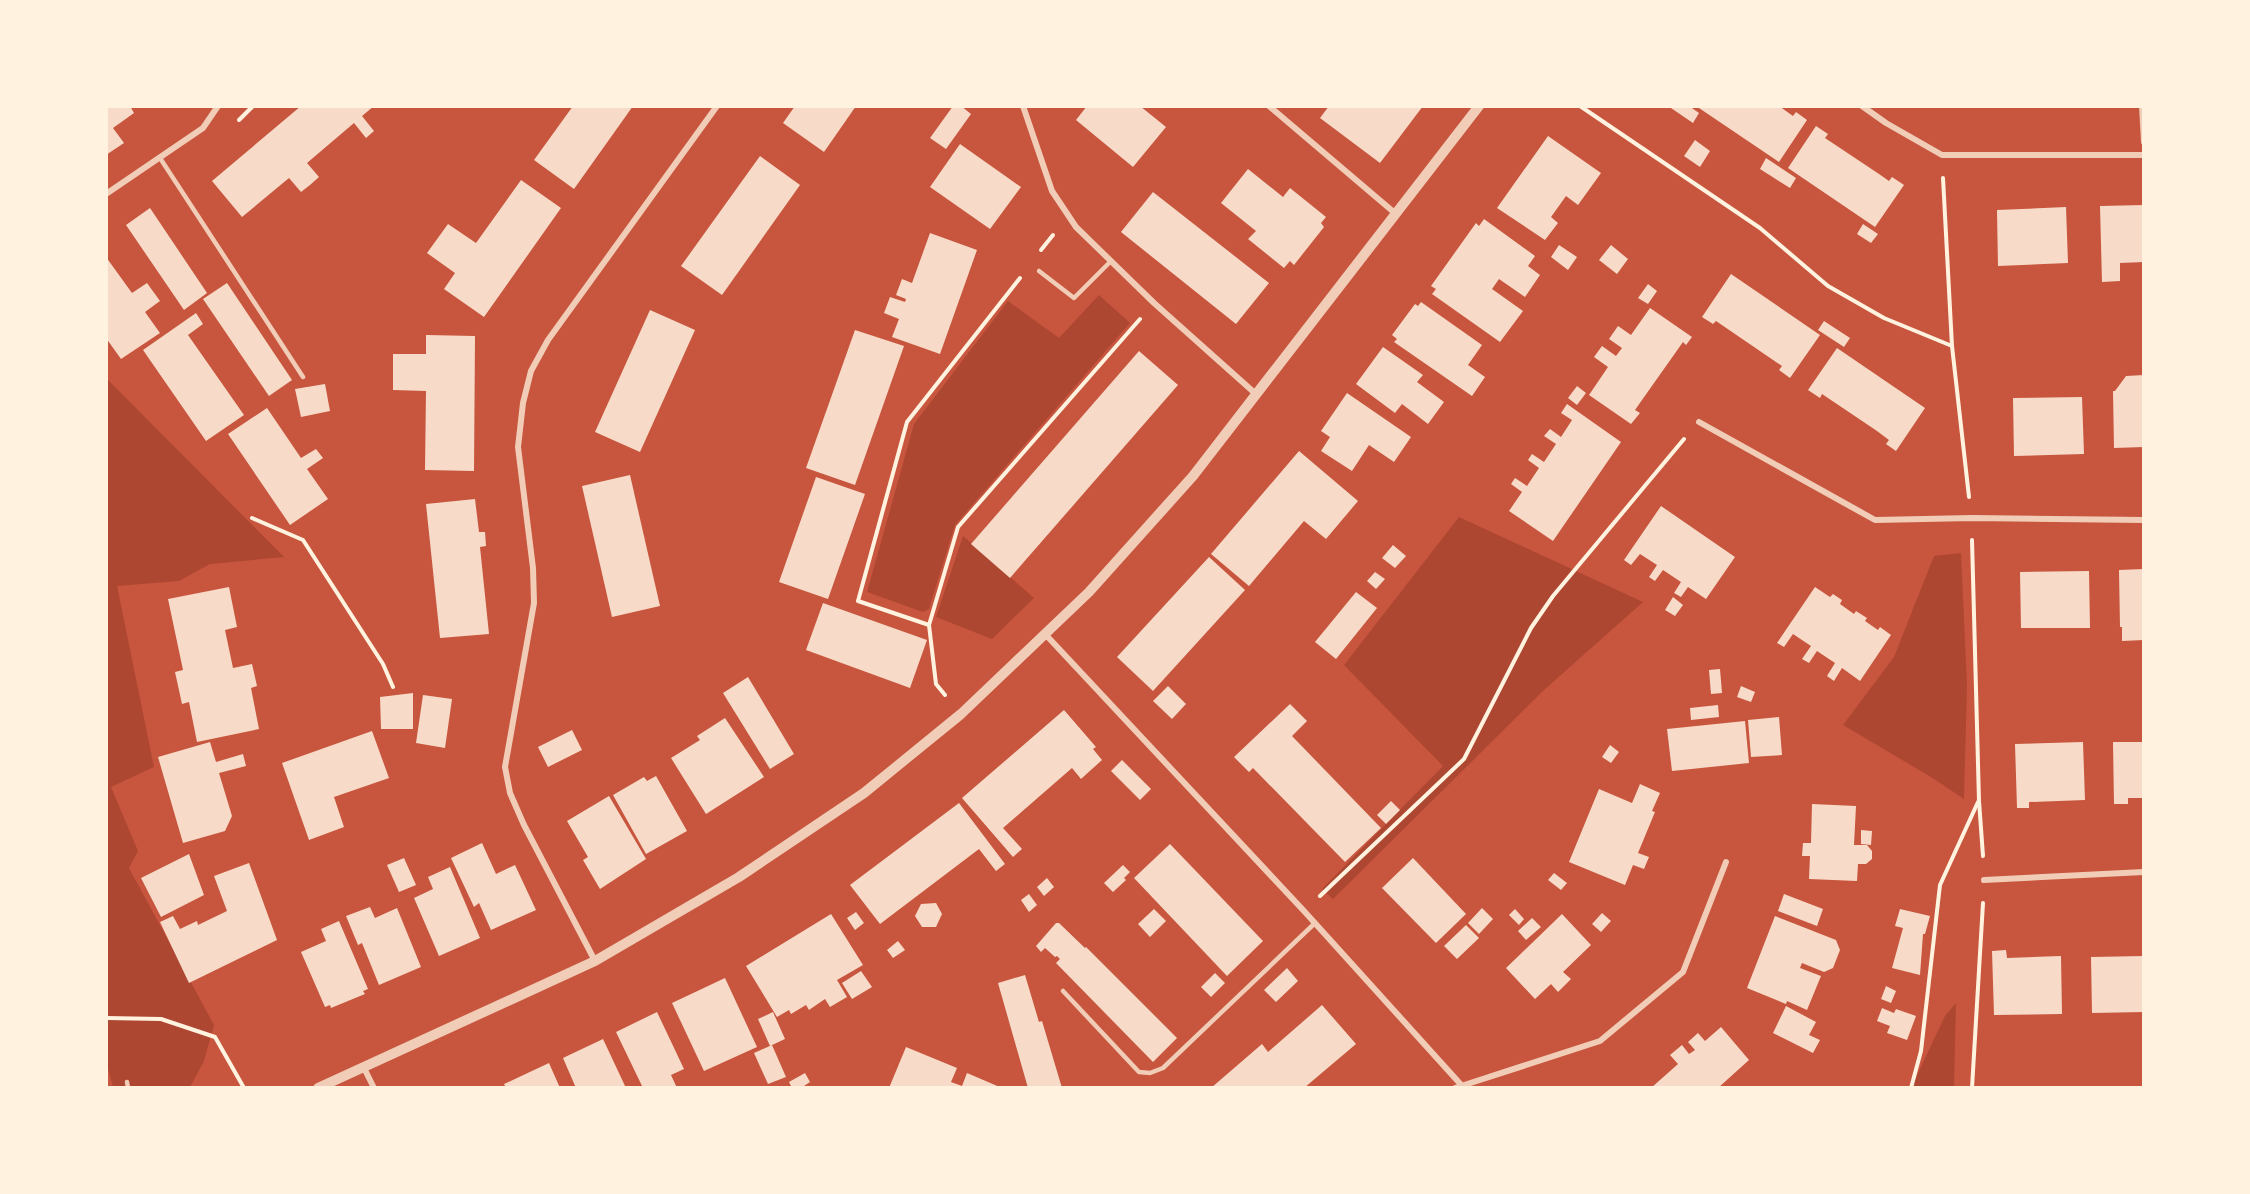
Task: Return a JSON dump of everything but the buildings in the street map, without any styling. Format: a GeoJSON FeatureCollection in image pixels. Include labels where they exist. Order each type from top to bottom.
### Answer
{"type":"FeatureCollection","features":[{"type":"Feature","properties":{"kind":"street"},"geometry":{"type":"LineString","coordinates":[[106,194],[203,128],[218,106]]}},
{"type":"Feature","properties":{"kind":"street"},"geometry":{"type":"LineString","coordinates":[[595,961],[524,825],[510,793],[505,767],[534,603],[533,568],[518,447],[523,403],[531,371],[548,340],[717,106]]}},
{"type":"Feature","properties":{"kind":"street"},"geometry":{"type":"LineString","coordinates":[[1023,106],[1052,191],[1076,227],[1154,303],[1257,395]]}},
{"type":"Feature","properties":{"kind":"street"},"geometry":{"type":"LineString","coordinates":[[1269,106],[1396,214]]}},
{"type":"Feature","properties":{"kind":"street"},"geometry":{"type":"LineString","coordinates":[[318,1088],[595,961],[739,877],[845,806],[961,714],[1046,635],[1137,540],[1193,476],[1479,106]]}},
{"type":"Feature","properties":{"kind":"street"},"geometry":{"type":"LineString","coordinates":[[1862,106],[1886,123],[1942,155],[2144,155]]}},
{"type":"Feature","properties":{"kind":"street"},"geometry":{"type":"LineString","coordinates":[[2142,106],[2144,142]]}},
{"type":"Feature","properties":{"kind":"street"},"geometry":{"type":"LineString","coordinates":[[1699,422],[1875,520],[1972,518],[2144,520]]}},
{"type":"Feature","properties":{"kind":"street"},"geometry":{"type":"LineString","coordinates":[[1046,635],[1304,911],[1460,1086],[1600,1041],[1664,988],[1683,972],[1726,862]]}},
{"type":"Feature","properties":{"kind":"street"},"geometry":{"type":"LineString","coordinates":[[1984,880],[2144,872]]}},
{"type":"Feature","properties":{"kind":"street"},"geometry":{"type":"LineString","coordinates":[[364,1068],[374,1088]]}},
{"type":"Feature","properties":{"kind":"lane"},"geometry":{"type":"LineString","coordinates":[[160,158],[303,376]]}},
{"type":"Feature","properties":{"kind":"lane"},"geometry":{"type":"LineString","coordinates":[[1039,271],[1074,298],[1111,261]]}},
{"type":"Feature","properties":{"kind":"lane"},"geometry":{"type":"LineString","coordinates":[[1063,991],[1138,1072],[1150,1073],[1163,1068],[1315,923]]}},
{"type":"Feature","properties":{"kind":"path"},"geometry":{"type":"LineString","coordinates":[[1580,106],[1760,228],[1828,286],[1884,318],[1952,346]]}},
{"type":"Feature","properties":{"kind":"path"},"geometry":{"type":"LineString","coordinates":[[1942,155],[1952,346],[1972,518],[1979,801],[1984,880],[1972,1088]]}},
{"type":"Feature","properties":{"kind":"path"},"geometry":{"type":"LineString","coordinates":[[1039,253],[1068,216]]}},
{"type":"Feature","properties":{"kind":"path"},"geometry":{"type":"LineString","coordinates":[[929,624],[858,601],[907,422],[1024,272]]}},
{"type":"Feature","properties":{"kind":"path"},"geometry":{"type":"LineString","coordinates":[[961,714],[936,684],[929,624],[958,527],[1154,303]]}},
{"type":"Feature","properties":{"kind":"path"},"geometry":{"type":"LineString","coordinates":[[1304,911],[1464,759],[1531,628],[1552,596],[1672,451],[1699,422]]}},
{"type":"Feature","properties":{"kind":"path"},"geometry":{"type":"LineString","coordinates":[[252,518],[303,540],[383,664],[393,687]]}},
{"type":"Feature","properties":{"kind":"path"},"geometry":{"type":"LineString","coordinates":[[1911,1088],[1921,1051],[1940,885],[1979,801]]}},
{"type":"Feature","properties":{"kind":"path"},"geometry":{"type":"LineString","coordinates":[[106,1018],[161,1019],[215,1037],[244,1088]]}},
{"type":"Feature","properties":{"kind":"shaded area"},"geometry":{"type":"Polygon","coordinates":[[[1099,295],[1130,323],[955,525],[929,609],[923,612],[867,592],[914,424],[1008,301],[1059,338],[1099,295]]]}},
{"type":"Feature","properties":{"kind":"shaded area"},"geometry":{"type":"Polygon","coordinates":[[[106,378],[284,557],[210,564],[179,581],[117,586],[154,767],[111,787],[138,851],[129,868],[214,1025],[204,1061],[190,1087],[113,1087],[107,1065],[106,378]]]}},
{"type":"Feature","properties":{"kind":"shaded area"},"geometry":{"type":"Polygon","coordinates":[[[1459,517],[1643,602],[1544,690],[1333,899],[1322,889],[1443,766],[1344,665],[1459,517]]]}},
{"type":"Feature","properties":{"kind":"shaded area"},"geometry":{"type":"Polygon","coordinates":[[[963,536],[1034,598],[992,639],[936,617],[963,536]]]}},
{"type":"Feature","properties":{"kind":"shaded area"},"geometry":{"type":"Polygon","coordinates":[[[1961,553],[1967,685],[1964,799],[1843,725],[1894,657],[1934,556],[1961,553]]]}},
{"type":"Feature","properties":{"kind":"shaded area"},"geometry":{"type":"Polygon","coordinates":[[[1956,1003],[1954,1087],[1911,1088],[1945,1016],[1956,1003]]]}}]}
